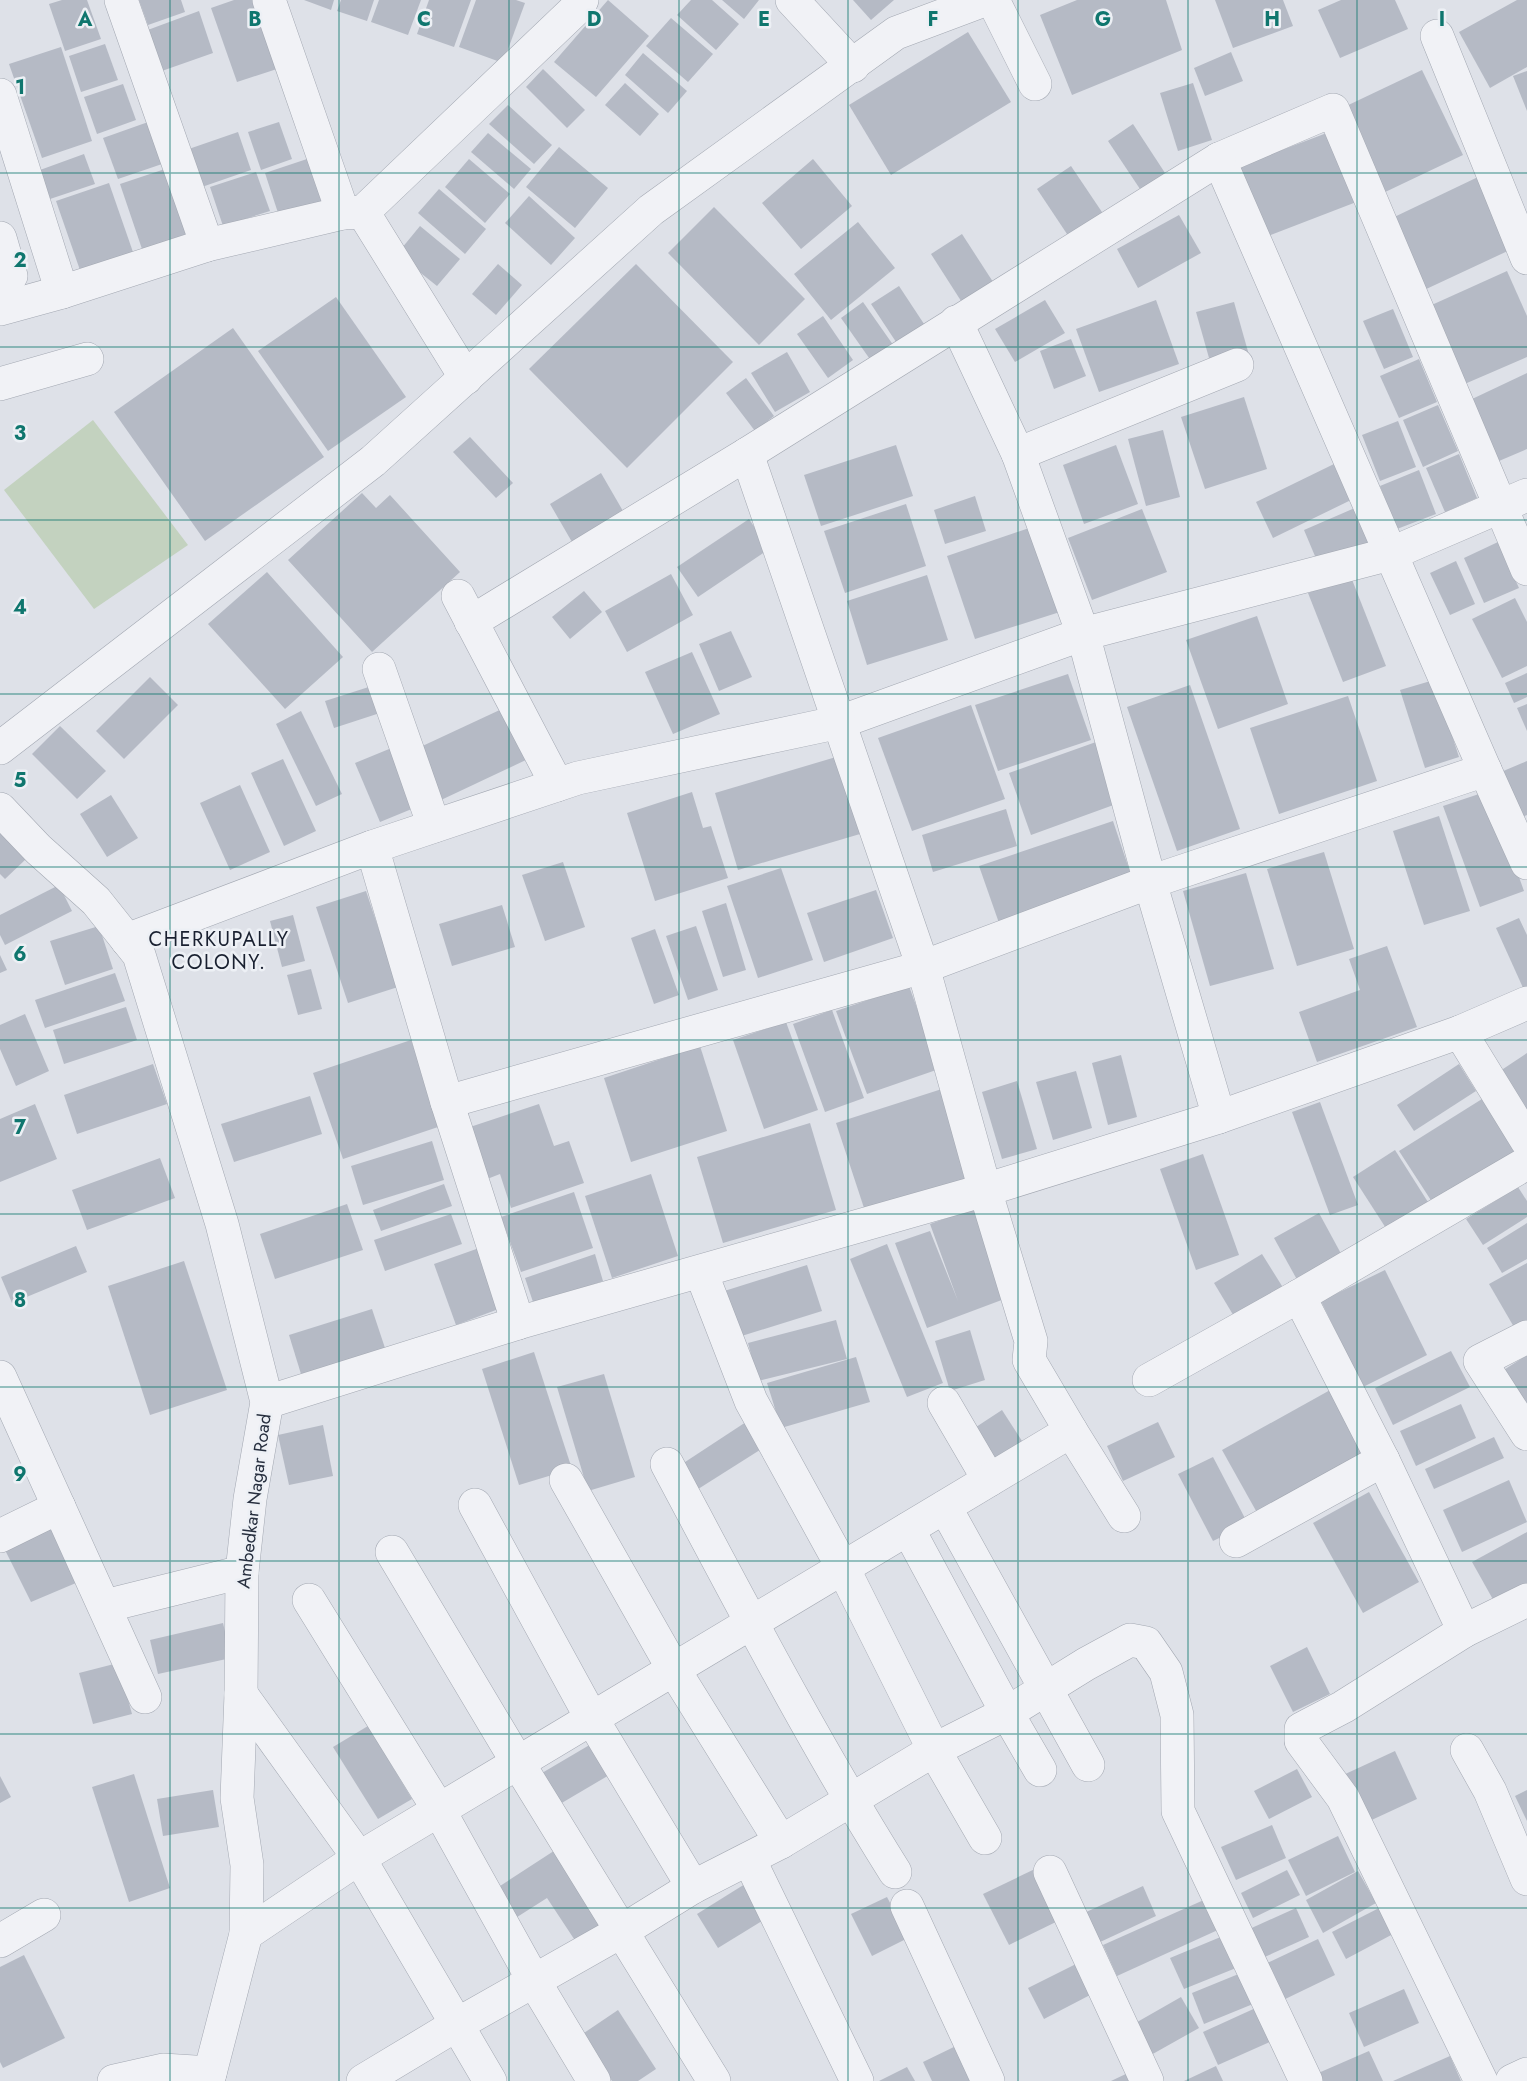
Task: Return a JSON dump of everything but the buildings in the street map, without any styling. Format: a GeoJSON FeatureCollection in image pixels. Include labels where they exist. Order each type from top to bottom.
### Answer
{"type":"FeatureCollection","features":[{"type":"Feature","properties":{"kind":"street"},"geometry":{"type":"LineString","coordinates":[[121,0],[207,245]]}},
{"type":"Feature","properties":{"kind":"street"},"geometry":{"type":"LineString","coordinates":[[269,0],[353,213],[466,378]]}},
{"type":"Feature","properties":{"kind":"street"},"geometry":{"type":"LineString","coordinates":[[792,0],[853,66]]}},
{"type":"Feature","properties":{"kind":"street"},"geometry":{"type":"LineString","coordinates":[[0,748],[374,461],[651,210],[896,33],[984,0]]}},
{"type":"Feature","properties":{"kind":"street"},"geometry":{"type":"LineString","coordinates":[[993,0],[1035,84]]}},
{"type":"Feature","properties":{"kind":"street"},"geometry":{"type":"LineString","coordinates":[[0,309],[62,292],[207,245],[353,213],[571,2]]}},
{"type":"Feature","properties":{"kind":"street"},"geometry":{"type":"LineString","coordinates":[[1437,36],[1527,258]]}},
{"type":"Feature","properties":{"kind":"street"},"geometry":{"type":"LineString","coordinates":[[0,95],[62,292]]}},
{"type":"Feature","properties":{"kind":"street"},"geometry":{"type":"LineString","coordinates":[[557,785],[465,609],[747,453],[1219,159],[1333,110],[1514,501],[1527,569]]}},
{"type":"Feature","properties":{"kind":"street"},"geometry":{"type":"LineString","coordinates":[[1219,159],[1527,863]]}},
{"type":"Feature","properties":{"kind":"street"},"geometry":{"type":"LineString","coordinates":[[0,238],[11,276],[0,291]]}},
{"type":"Feature","properties":{"kind":"street"},"geometry":{"type":"LineString","coordinates":[[956,322],[1018,454],[1083,633],[1150,882],[1219,1117]]}},
{"type":"Feature","properties":{"kind":"street"},"geometry":{"type":"LineString","coordinates":[[0,384],[87,359]]}},
{"type":"Feature","properties":{"kind":"street"},"geometry":{"type":"LineString","coordinates":[[1018,454],[1237,365]]}},
{"type":"Feature","properties":{"kind":"street"},"geometry":{"type":"LineString","coordinates":[[747,453],[923,967],[985,1190],[1031,1341],[1029,1360],[1124,1516]]}},
{"type":"Feature","properties":{"kind":"street"},"geometry":{"type":"LineString","coordinates":[[127,940],[372,847],[578,778],[840,722],[1083,633],[1390,554],[1514,501]]}},
{"type":"Feature","properties":{"kind":"street"},"geometry":{"type":"LineString","coordinates":[[379,669],[434,826]]}},
{"type":"Feature","properties":{"kind":"street"},"geometry":{"type":"LineString","coordinates":[[447,1102],[923,967],[1150,882],[1485,770]]}},
{"type":"Feature","properties":{"kind":"street","name":"Ambedkar Nagar Road"},"geometry":{"type":"LineString","coordinates":[[0,809],[38,849],[96,902],[140,955],[222,1224],[267,1402],[250,1498],[242,1572],[237,1798],[247,1865],[246,1934],[209,2077]]}},
{"type":"Feature","properties":{"kind":"street"},"geometry":{"type":"LineString","coordinates":[[372,847],[447,1102],[518,1323]]}},
{"type":"Feature","properties":{"kind":"street"},"geometry":{"type":"LineString","coordinates":[[267,1402],[518,1323],[985,1190],[1219,1117],[1460,1032],[1527,1003]]}},
{"type":"Feature","properties":{"kind":"street"},"geometry":{"type":"LineString","coordinates":[[1460,1032],[1527,1141]]}},
{"type":"Feature","properties":{"kind":"street"},"geometry":{"type":"LineString","coordinates":[[1149,1380],[1299,1296],[1527,1163]]}},
{"type":"Feature","properties":{"kind":"street"},"geometry":{"type":"LineString","coordinates":[[701,1272],[751,1401],[843,1568],[934,1750],[985,1838]]}},
{"type":"Feature","properties":{"kind":"street"},"geometry":{"type":"LineString","coordinates":[[1299,1296],[1383,1460],[1464,1631]]}},
{"type":"Feature","properties":{"kind":"street"},"geometry":{"type":"LineString","coordinates":[[1527,1337],[1480,1361],[1527,1434]]}},
{"type":"Feature","properties":{"kind":"street"},"geometry":{"type":"LineString","coordinates":[[0,1377],[145,1697]]}},
{"type":"Feature","properties":{"kind":"street"},"geometry":{"type":"LineString","coordinates":[[944,1403],[989,1480]]}},
{"type":"Feature","properties":{"kind":"street"},"geometry":{"type":"LineString","coordinates":[[246,1934],[359,1858],[1071,1431]]}},
{"type":"Feature","properties":{"kind":"street"},"geometry":{"type":"LineString","coordinates":[[1236,1540],[1383,1460]]}},
{"type":"Feature","properties":{"kind":"street"},"geometry":{"type":"LineString","coordinates":[[667,1464],[850,1802],[895,1872]]}},
{"type":"Feature","properties":{"kind":"street"},"geometry":{"type":"LineString","coordinates":[[567,1480],[674,1670],[781,1842]]}},
{"type":"Feature","properties":{"kind":"street"},"geometry":{"type":"LineString","coordinates":[[475,1505],[592,1719],[693,1887]]}},
{"type":"Feature","properties":{"kind":"street"},"geometry":{"type":"LineString","coordinates":[[0,1536],[59,1507]]}},
{"type":"Feature","properties":{"kind":"street"},"geometry":{"type":"LineString","coordinates":[[945,1507],[1088,1765]]}},
{"type":"Feature","properties":{"kind":"street"},"geometry":{"type":"LineString","coordinates":[[908,1529],[1006,1713],[1040,1770]]}},
{"type":"Feature","properties":{"kind":"street"},"geometry":{"type":"LineString","coordinates":[[392,1552],[518,1763],[714,2081]]}},
{"type":"Feature","properties":{"kind":"street"},"geometry":{"type":"LineString","coordinates":[[105,1606],[242,1572]]}},
{"type":"Feature","properties":{"kind":"street"},"geometry":{"type":"LineString","coordinates":[[309,1600],[439,1810],[534,1981],[594,2081]]}},
{"type":"Feature","properties":{"kind":"street"},"geometry":{"type":"LineString","coordinates":[[1480,2081],[1343,1798],[1301,1741],[1301,1729],[1343,1707],[1464,1631],[1527,1600]]}},
{"type":"Feature","properties":{"kind":"street"},"geometry":{"type":"LineString","coordinates":[[369,2080],[456,2025],[622,1931],[693,1887],[781,1842],[934,1750],[1006,1713],[1130,1640],[1146,1643],[1166,1672],[1177,1715],[1178,1811],[1306,2081]]}},
{"type":"Feature","properties":{"kind":"street"},"geometry":{"type":"LineString","coordinates":[[241,1694],[359,1858],[490,2081]]}},
{"type":"Feature","properties":{"kind":"street"},"geometry":{"type":"LineString","coordinates":[[1467,1750],[1490,1791],[1527,1879]]}},
{"type":"Feature","properties":{"kind":"street"},"geometry":{"type":"LineString","coordinates":[[749,1859],[857,2081]]}},
{"type":"Feature","properties":{"kind":"street"},"geometry":{"type":"LineString","coordinates":[[1050,1872],[1147,2081]]}},
{"type":"Feature","properties":{"kind":"street"},"geometry":{"type":"LineString","coordinates":[[907,1906],[988,2081]]}},
{"type":"Feature","properties":{"kind":"street"},"geometry":{"type":"LineString","coordinates":[[0,1941],[44,1915]]}},
{"type":"Feature","properties":{"kind":"street"},"geometry":{"type":"LineString","coordinates":[[114,2081],[163,2070],[209,2077]]}},
{"type":"Feature","properties":{"kind":"street"},"geometry":{"type":"LineString","coordinates":[[1512,2081],[1527,2074]]}},
{"type":"Feature","properties":{"kind":"green space"},"geometry":{"type":"Polygon","coordinates":[[[93,420],[188,545],[94,609],[4,490],[93,420]]]}},
{"type":"Feature","properties":{"kind":"district","name":"CHERKUPALLY COLONY."},"geometry":{"type":"Point","coordinates":[219,950]}}]}
